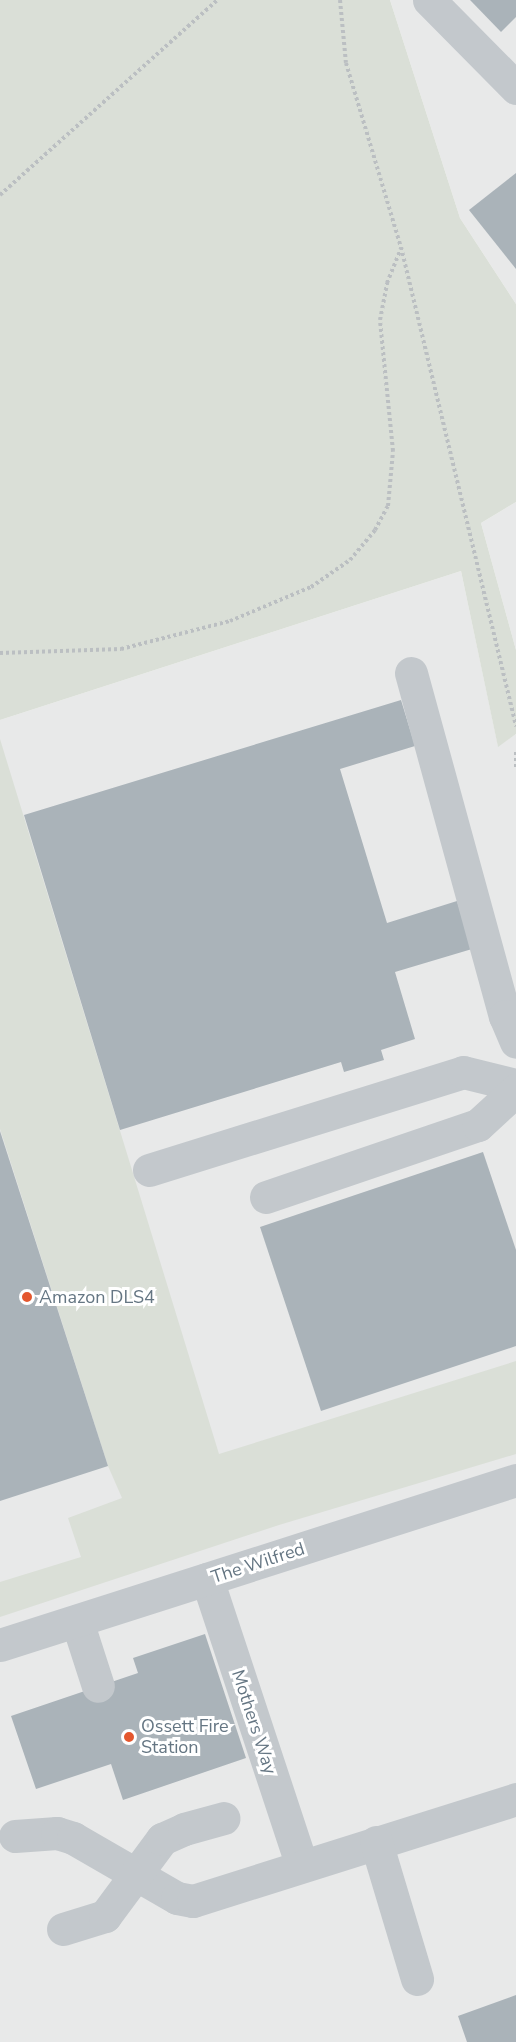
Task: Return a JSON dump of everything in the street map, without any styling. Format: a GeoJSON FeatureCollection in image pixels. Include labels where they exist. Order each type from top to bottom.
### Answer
{"type":"FeatureCollection","features":[{"type":"Feature","properties":{"kind":"street"},"geometry":{"type":"LineString","coordinates":[[429,0],[510,70]]}},
{"type":"Feature","properties":{"kind":"street"},"geometry":{"type":"LineString","coordinates":[[411,674],[505,1016],[516,1042]]}},
{"type":"Feature","properties":{"kind":"street"},"geometry":{"type":"LineString","coordinates":[[149,1170],[463,1072],[514,1096],[478,1125],[266,1197]]}},
{"type":"Feature","properties":{"kind":"street","name":"The Wilfred"},"geometry":{"type":"LineString","coordinates":[[0,1645],[516,1480]]}},
{"type":"Feature","properties":{"kind":"street","name":"Mothers Way"},"geometry":{"type":"LineString","coordinates":[[207,1579],[302,1864]]}},
{"type":"Feature","properties":{"kind":"street"},"geometry":{"type":"LineString","coordinates":[[77,1621],[98,1686]]}},
{"type":"Feature","properties":{"kind":"street"},"geometry":{"type":"LineString","coordinates":[[15,1836],[57,1833],[84,1843],[177,1898],[193,1900],[302,1864],[516,1799]]}},
{"type":"Feature","properties":{"kind":"street"},"geometry":{"type":"LineString","coordinates":[[63,1929],[105,1916],[162,1839],[184,1828],[224,1818]]}},
{"type":"Feature","properties":{"kind":"street"},"geometry":{"type":"LineString","coordinates":[[376,1842],[412,1988]]}},
{"type":"Feature","properties":{"kind":"path"},"geometry":{"type":"LineString","coordinates":[[0,195],[217,0]]}},
{"type":"Feature","properties":{"kind":"path"},"geometry":{"type":"LineString","coordinates":[[340,0],[346,63],[401,247],[516,726]]}},
{"type":"Feature","properties":{"kind":"path"},"geometry":{"type":"LineString","coordinates":[[0,653],[121,649],[231,621],[311,586],[350,560],[375,530],[388,506],[391,488],[393,451],[380,320],[387,284],[401,247]]}},
{"type":"Feature","properties":{"kind":"path"},"geometry":{"type":"LineString","coordinates":[[516,752],[516,768]]}},
{"type":"Feature","properties":{"kind":"shaded area"},"geometry":{"type":"Polygon","coordinates":[[[0,0],[390,0],[460,218],[516,304],[516,502],[481,523],[516,650],[516,734],[498,747],[461,571],[0,720],[0,0]]]}},
{"type":"Feature","properties":{"kind":"shaded area"},"geometry":{"type":"Polygon","coordinates":[[[390,0],[516,0],[516,304],[460,218],[390,0]]]}},
{"type":"Feature","properties":{"kind":"shaded area"},"geometry":{"type":"Polygon","coordinates":[[[516,502],[516,650],[481,523],[516,502]]]}},
{"type":"Feature","properties":{"kind":"shaded area"},"geometry":{"type":"Polygon","coordinates":[[[461,571],[498,746],[516,734],[516,2042],[0,2042],[0,720],[461,571]]]}},
{"type":"Feature","properties":{"kind":"shaded area"},"geometry":{"type":"Polygon","coordinates":[[[0,739],[219,1454],[516,1361],[516,1454],[279,1525],[0,1617],[0,1582],[81,1557],[68,1518],[122,1498],[108,1466],[0,1129],[0,739]]]}},
{"type":"Feature","properties":{"kind":"building"},"geometry":{"type":"Polygon","coordinates":[[[470,0],[516,0],[516,17],[501,32],[470,0]]]}},
{"type":"Feature","properties":{"kind":"building"},"geometry":{"type":"Polygon","coordinates":[[[516,173],[516,269],[469,210],[516,173]]]}},
{"type":"Feature","properties":{"kind":"building"},"geometry":{"type":"Polygon","coordinates":[[[401,700],[415,746],[340,769],[387,923],[457,901],[472,949],[395,972],[415,1039],[381,1050],[384,1060],[344,1072],[341,1062],[120,1130],[24,815],[401,700]]]}},
{"type":"Feature","properties":{"kind":"building","name":"Amazon DLS4"},"geometry":{"type":"Polygon","coordinates":[[[0,1131],[108,1466],[0,1501],[0,1131]]]}},
{"type":"Feature","properties":{"kind":"building"},"geometry":{"type":"Polygon","coordinates":[[[483,1152],[516,1250],[516,1346],[321,1411],[260,1227],[483,1152]]]}},
{"type":"Feature","properties":{"kind":"building","name":"Ossett Fire Station"},"geometry":{"type":"Polygon","coordinates":[[[205,1634],[246,1758],[123,1800],[111,1764],[36,1789],[11,1716],[138,1673],[133,1658],[205,1634]]]}},
{"type":"Feature","properties":{"kind":"building"},"geometry":{"type":"Polygon","coordinates":[[[516,1995],[516,2042],[467,2042],[458,2016],[516,1995]]]}},
{"type":"Feature","properties":{"kind":"place","name":"Amazon DLS4"},"geometry":{"type":"Point","coordinates":[27,1297]}},
{"type":"Feature","properties":{"kind":"place","name":"Ossett Fire Station"},"geometry":{"type":"Point","coordinates":[129,1737]}}]}
